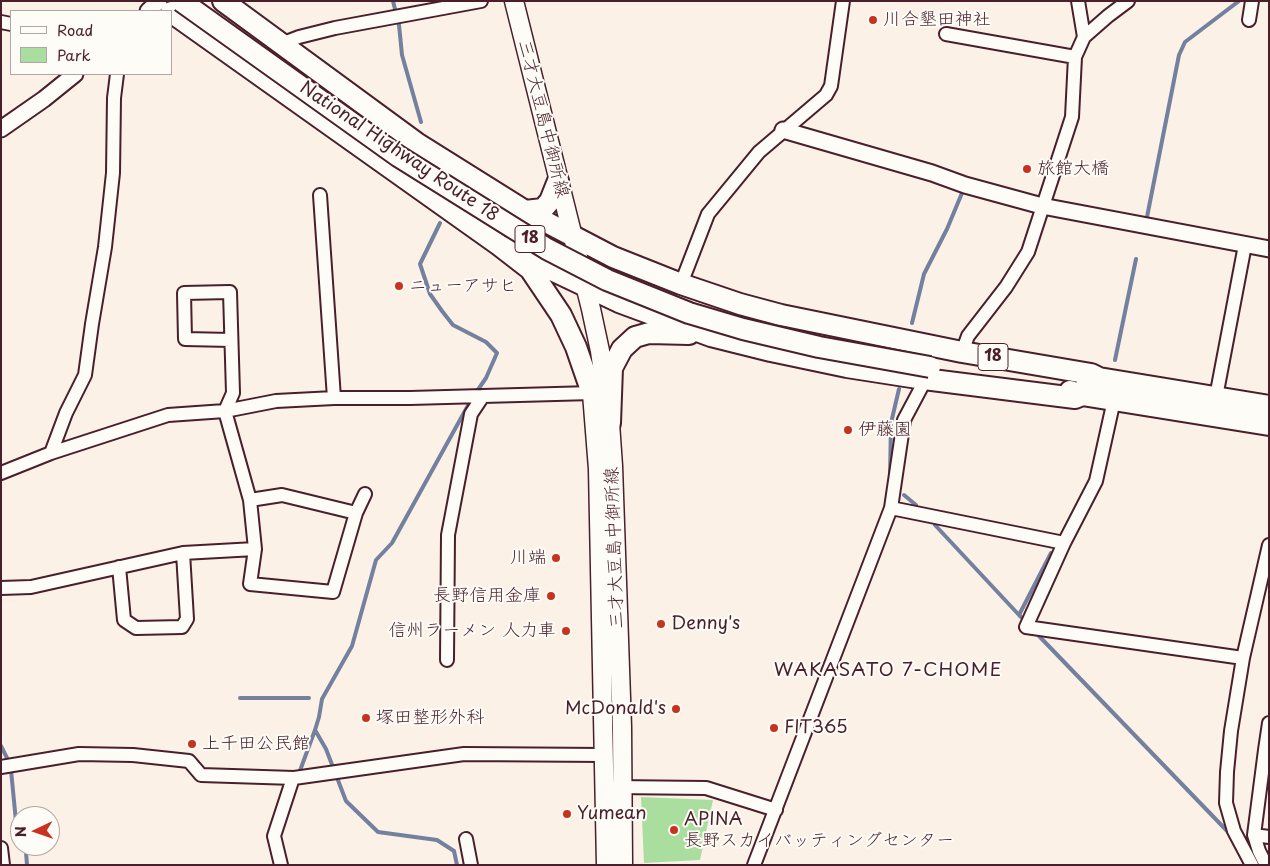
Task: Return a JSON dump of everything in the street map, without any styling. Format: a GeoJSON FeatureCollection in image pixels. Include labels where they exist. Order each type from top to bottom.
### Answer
{"type":"FeatureCollection","features":[{"type":"Feature","properties":{"kind":"highway","name":"National Highway Route 18"},"geometry":{"type":"LineString","coordinates":[[181,1],[398,156],[547,249],[607,280],[689,313],[743,329],[819,347],[1076,392],[1082,395],[1269,426]]}},
{"type":"Feature","properties":{"kind":"highway","name":"National Highway Route 18"},"geometry":{"type":"LineString","coordinates":[[192,1],[291,73],[490,207],[549,242],[610,273],[691,304],[929,367],[1091,380],[1099,378],[1269,406]]}},
{"type":"Feature","properties":{"kind":"highway","name":"18"},"geometry":{"type":"LineString","coordinates":[[223,1],[418,144],[525,211],[612,257],[681,284],[781,316],[962,352],[1092,374],[1099,378]]}},
{"type":"Feature","properties":{"kind":"highway","name":"18"},"geometry":{"type":"LineString","coordinates":[[172,15],[499,245],[530,269],[561,315],[576,348],[592,393]]}},
{"type":"Feature","properties":{"kind":"highway","name":"18"},"geometry":{"type":"LineString","coordinates":[[525,211],[543,209],[550,201],[558,181]]}},
{"type":"Feature","properties":{"kind":"highway","name":"18"},"geometry":{"type":"LineString","coordinates":[[499,245],[619,302],[711,336],[771,352],[847,367],[929,367]]}},
{"type":"Feature","properties":{"kind":"highway","name":"18"},"geometry":{"type":"LineString","coordinates":[[610,423],[612,368],[622,349],[635,337],[649,333],[711,336]]}},
{"type":"Feature","properties":{"kind":"main road","name":"三才大豆島中御所線"},"geometry":{"type":"LineString","coordinates":[[514,1],[572,236],[581,284],[588,348],[598,469],[606,865]]}},
{"type":"Feature","properties":{"kind":"main road","name":"三才大豆島中御所線"},"geometry":{"type":"LineString","coordinates":[[581,284],[600,351],[610,423],[613,466],[623,865]]}},
{"type":"Feature","properties":{"kind":"street"},"geometry":{"type":"LineString","coordinates":[[281,44],[299,37],[335,28],[481,1]]}},
{"type":"Feature","properties":{"kind":"street"},"geometry":{"type":"LineString","coordinates":[[681,284],[708,214],[759,152],[826,95],[830,86],[843,1]]}},
{"type":"Feature","properties":{"kind":"street"},"geometry":{"type":"LineString","coordinates":[[1078,1],[1084,37]]}},
{"type":"Feature","properties":{"kind":"street"},"geometry":{"type":"LineString","coordinates":[[962,352],[968,336],[1006,287],[1028,252],[1072,117],[1075,57],[1084,37],[1128,1]]}},
{"type":"Feature","properties":{"kind":"street"},"geometry":{"type":"LineString","coordinates":[[1249,20],[1252,1]]}},
{"type":"Feature","properties":{"kind":"street"},"geometry":{"type":"LineString","coordinates":[[946,34],[1075,57]]}},
{"type":"Feature","properties":{"kind":"street"},"geometry":{"type":"LineString","coordinates":[[1,130],[74,75]]}},
{"type":"Feature","properties":{"kind":"street"},"geometry":{"type":"LineString","coordinates":[[51,454],[66,413],[85,375],[105,247],[113,173],[114,107],[117,75]]}},
{"type":"Feature","properties":{"kind":"street"},"geometry":{"type":"LineString","coordinates":[[783,130],[1042,206],[1269,249]]}},
{"type":"Feature","properties":{"kind":"street"},"geometry":{"type":"LineString","coordinates":[[320,195],[334,398]]}},
{"type":"Feature","properties":{"kind":"street"},"geometry":{"type":"LineString","coordinates":[[1216,397],[1245,244]]}},
{"type":"Feature","properties":{"kind":"street"},"geometry":{"type":"LineString","coordinates":[[231,340],[186,339],[184,293],[230,292],[231,340],[232,393],[225,411],[250,500],[255,549],[250,584],[333,592],[356,514],[365,494]]}},
{"type":"Feature","properties":{"kind":"street"},"geometry":{"type":"LineString","coordinates":[[754,865],[891,508],[904,420],[921,388],[929,367]]}},
{"type":"Feature","properties":{"kind":"street"},"geometry":{"type":"LineString","coordinates":[[1,473],[51,454],[168,415],[225,411],[276,401],[334,398],[592,393]]}},
{"type":"Feature","properties":{"kind":"street"},"geometry":{"type":"LineString","coordinates":[[447,660],[448,535],[476,396]]}},
{"type":"Feature","properties":{"kind":"street"},"geometry":{"type":"LineString","coordinates":[[1114,400],[1096,481],[1064,543],[1026,627],[1243,658]]}},
{"type":"Feature","properties":{"kind":"street"},"geometry":{"type":"LineString","coordinates":[[250,500],[282,495],[356,514]]}},
{"type":"Feature","properties":{"kind":"street"},"geometry":{"type":"LineString","coordinates":[[891,508],[1064,543]]}},
{"type":"Feature","properties":{"kind":"street"},"geometry":{"type":"LineString","coordinates":[[1252,865],[1234,831],[1226,803],[1231,731],[1243,658],[1269,545]]}},
{"type":"Feature","properties":{"kind":"street"},"geometry":{"type":"LineString","coordinates":[[1,588],[31,587],[183,553],[255,549]]}},
{"type":"Feature","properties":{"kind":"street"},"geometry":{"type":"LineString","coordinates":[[118,567],[124,620],[136,628],[182,627],[187,619],[183,553]]}},
{"type":"Feature","properties":{"kind":"street"},"geometry":{"type":"LineString","coordinates":[[1266,865],[1259,852],[1254,835],[1267,750],[1269,723]]}},
{"type":"Feature","properties":{"kind":"street"},"geometry":{"type":"LineString","coordinates":[[1,767],[79,754],[133,756],[190,761],[201,776],[296,778],[464,754],[604,755]]}},
{"type":"Feature","properties":{"kind":"street"},"geometry":{"type":"LineString","coordinates":[[281,865],[274,836],[296,778]]}},
{"type":"Feature","properties":{"kind":"street"},"geometry":{"type":"LineString","coordinates":[[604,788],[706,788],[776,810]]}},
{"type":"Feature","properties":{"kind":"street"},"geometry":{"type":"LineString","coordinates":[[1254,835],[1269,837]]}},
{"type":"Feature","properties":{"kind":"street"},"geometry":{"type":"LineString","coordinates":[[466,839],[471,865]]}},
{"type":"Feature","properties":{"kind":"street"},"geometry":{"type":"LineString","coordinates":[[1,848],[3,865]]}},
{"type":"Feature","properties":{"kind":"green space","name":"APINA 長野スカイバッティングセンター"},"geometry":{"type":"Polygon","coordinates":[[[641,797],[713,800],[700,860],[644,863],[641,797]]]}},
{"type":"Feature","properties":{"kind":"waterway"},"geometry":{"type":"LineString","coordinates":[[393,1],[399,25],[402,55],[421,122]]}},
{"type":"Feature","properties":{"kind":"waterway"},"geometry":{"type":"LineString","coordinates":[[1147,217],[1179,55],[1185,42],[1239,1]]}},
{"type":"Feature","properties":{"kind":"waterway"},"geometry":{"type":"LineString","coordinates":[[912,323],[924,274],[947,229],[962,193]]}},
{"type":"Feature","properties":{"kind":"waterway"},"geometry":{"type":"LineString","coordinates":[[440,223],[420,264],[430,294],[453,325],[486,342],[497,353],[486,378],[475,394]]}},
{"type":"Feature","properties":{"kind":"waterway"},"geometry":{"type":"LineString","coordinates":[[1115,360],[1136,259]]}},
{"type":"Feature","properties":{"kind":"waterway"},"geometry":{"type":"LineString","coordinates":[[890,477],[891,423],[899,389]]}},
{"type":"Feature","properties":{"kind":"waterway"},"geometry":{"type":"LineString","coordinates":[[457,865],[454,851],[437,840],[378,832],[346,801],[326,749],[315,730],[322,699],[352,646],[376,560],[392,543],[471,400]]}},
{"type":"Feature","properties":{"kind":"waterway"},"geometry":{"type":"LineString","coordinates":[[904,495],[916,505]]}},
{"type":"Feature","properties":{"kind":"waterway"},"geometry":{"type":"LineString","coordinates":[[935,525],[1019,615]]}},
{"type":"Feature","properties":{"kind":"waterway"},"geometry":{"type":"LineString","coordinates":[[1021,617],[1019,615],[1051,553]]}},
{"type":"Feature","properties":{"kind":"waterway"},"geometry":{"type":"LineString","coordinates":[[1039,636],[1230,834]]}},
{"type":"Feature","properties":{"kind":"waterway"},"geometry":{"type":"LineString","coordinates":[[240,698],[309,698]]}},
{"type":"Feature","properties":{"kind":"waterway"},"geometry":{"type":"LineString","coordinates":[[298,776],[315,730]]}},
{"type":"Feature","properties":{"kind":"waterway"},"geometry":{"type":"LineString","coordinates":[[1,746],[8,760]]}},
{"type":"Feature","properties":{"kind":"waterway"},"geometry":{"type":"LineString","coordinates":[[11,770],[14,806]]}},
{"type":"Feature","properties":{"kind":"waterway"},"geometry":{"type":"LineString","coordinates":[[26,856],[27,865]]}},
{"type":"Feature","properties":{"kind":"place","name":"川合墾田神社"},"geometry":{"type":"Point","coordinates":[873,20]}},
{"type":"Feature","properties":{"kind":"place","name":"旅館大橋"},"geometry":{"type":"Point","coordinates":[1027,169]}},
{"type":"Feature","properties":{"kind":"place","name":"ニューアサヒ"},"geometry":{"type":"Point","coordinates":[399,286]}},
{"type":"Feature","properties":{"kind":"place","name":"伊藤園"},"geometry":{"type":"Point","coordinates":[848,430]}},
{"type":"Feature","properties":{"kind":"place","name":"川端"},"geometry":{"type":"Point","coordinates":[556,558]}},
{"type":"Feature","properties":{"kind":"place","name":"長野信用金庫"},"geometry":{"type":"Point","coordinates":[551,596]}},
{"type":"Feature","properties":{"kind":"place","name":"Denny's"},"geometry":{"type":"Point","coordinates":[661,624]}},
{"type":"Feature","properties":{"kind":"place","name":"信州ラーメン 人力車"},"geometry":{"type":"Point","coordinates":[566,631]}},
{"type":"Feature","properties":{"kind":"place","name":"McDonald's"},"geometry":{"type":"Point","coordinates":[676,709]}},
{"type":"Feature","properties":{"kind":"place","name":"塚田整形外科"},"geometry":{"type":"Point","coordinates":[366,718]}},
{"type":"Feature","properties":{"kind":"place","name":"FIT365"},"geometry":{"type":"Point","coordinates":[774,728]}},
{"type":"Feature","properties":{"kind":"place","name":"上千田公民館"},"geometry":{"type":"Point","coordinates":[192,744]}},
{"type":"Feature","properties":{"kind":"place","name":"Yumean"},"geometry":{"type":"Point","coordinates":[567,814]}},
{"type":"Feature","properties":{"kind":"place","name":"APINA 長野スカイバッティングセンター"},"geometry":{"type":"Point","coordinates":[674,830]}},
{"type":"Feature","properties":{"kind":"district","name":"WAKASATO 7-CHOME"},"geometry":{"type":"Point","coordinates":[888,671]}}]}
